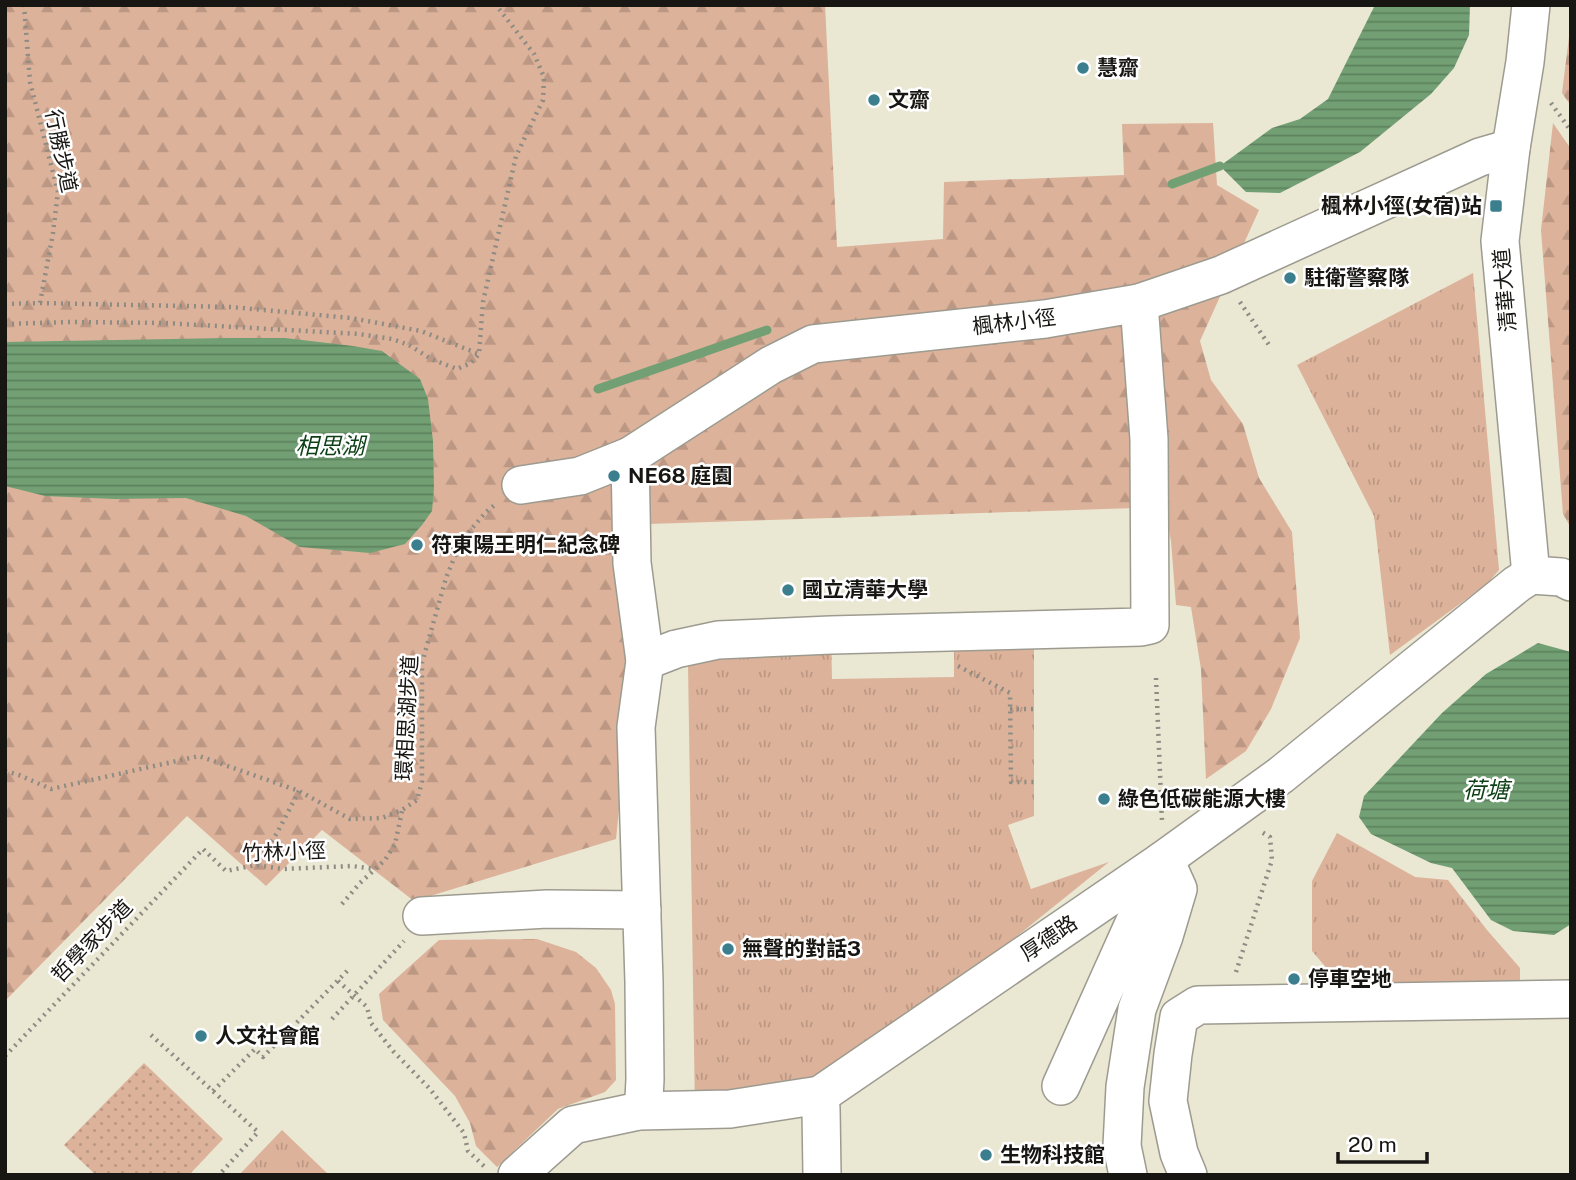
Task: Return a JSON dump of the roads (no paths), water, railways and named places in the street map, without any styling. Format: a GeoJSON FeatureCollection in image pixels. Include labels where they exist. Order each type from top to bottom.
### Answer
{"type":"FeatureCollection","features":[{"type":"Feature","properties":{"kind":"lane","name":"清華大道"},"geometry":{"type":"LineString","coordinates":[[1531,5],[1500,242],[1531,575]]}},
{"type":"Feature","properties":{"kind":"lane","name":"楓林小徑"},"geometry":{"type":"LineString","coordinates":[[521,485],[580,477],[630,456],[771,365],[813,344],[1045,319],[1139,303],[1222,275],[1480,157],[1511,148]]}},
{"type":"Feature","properties":{"kind":"lane"},"geometry":{"type":"LineString","coordinates":[[645,661],[676,649],[718,640],[1150,625],[1150,439],[1139,303]]}},
{"type":"Feature","properties":{"kind":"lane"},"geometry":{"type":"LineString","coordinates":[[630,456],[632,563],[645,661],[636,727],[645,1079],[644,1099],[639,1111]]}},
{"type":"Feature","properties":{"kind":"lane"},"geometry":{"type":"LineString","coordinates":[[1531,575],[1561,577],[1571,582]]}},
{"type":"Feature","properties":{"kind":"lane","name":"厚德路"},"geometry":{"type":"LineString","coordinates":[[517,1175],[573,1125],[639,1111],[730,1109],[820,1095],[1162,843],[1281,775],[1531,575]]}},
{"type":"Feature","properties":{"kind":"lane"},"geometry":{"type":"LineString","coordinates":[[1060,1086],[1162,843]]}},
{"type":"Feature","properties":{"kind":"lane"},"geometry":{"type":"LineString","coordinates":[[1128,1175],[1122,1146],[1125,1087],[1138,1009],[1178,889],[1162,843]]}},
{"type":"Feature","properties":{"kind":"lane"},"geometry":{"type":"LineString","coordinates":[[422,916],[547,909],[642,910]]}},
{"type":"Feature","properties":{"kind":"lane"},"geometry":{"type":"LineString","coordinates":[[1188,1175],[1179,1153],[1168,1101],[1179,1017],[1198,1005],[1571,999]]}},
{"type":"Feature","properties":{"kind":"lane"},"geometry":{"type":"LineString","coordinates":[[820,1095],[822,1175]]}},
{"type":"Feature","properties":{"kind":"water"},"geometry":{"type":"Polygon","coordinates":[[[1375,5],[1470,5],[1469,35],[1454,68],[1431,94],[1360,152],[1280,193],[1246,192],[1220,166],[1272,128],[1300,119],[1328,99],[1375,5]]]}},
{"type":"Feature","properties":{"kind":"water","name":"相思湖"},"geometry":{"type":"Polygon","coordinates":[[[285,338],[382,351],[420,379],[428,399],[433,441],[432,511],[405,544],[370,553],[300,547],[246,516],[186,498],[45,496],[5,486],[5,342],[285,338]]]}},
{"type":"Feature","properties":{"kind":"water","name":"荷塘"},"geometry":{"type":"Polygon","coordinates":[[[1538,643],[1571,652],[1571,924],[1554,935],[1513,931],[1491,920],[1452,868],[1431,863],[1371,834],[1359,817],[1364,796],[1442,713],[1486,674],[1538,643]]]}},
{"type":"Feature","properties":{"kind":"waterway"},"geometry":{"type":"LineString","coordinates":[[1172,184],[1220,166]]}},
{"type":"Feature","properties":{"kind":"waterway"},"geometry":{"type":"LineString","coordinates":[[598,389],[767,330]]}},
{"type":"Feature","properties":{"kind":"place","name":"慧齋"},"geometry":{"type":"Point","coordinates":[1083,68]}},
{"type":"Feature","properties":{"kind":"place","name":"文齋"},"geometry":{"type":"Point","coordinates":[874,100]}},
{"type":"Feature","properties":{"kind":"place","name":"楓林小徑(女宿)站"},"geometry":{"type":"Point","coordinates":[1496,206]}},
{"type":"Feature","properties":{"kind":"place","name":"駐衛警察隊"},"geometry":{"type":"Point","coordinates":[1290,278]}},
{"type":"Feature","properties":{"kind":"place","name":"NE68 庭園"},"geometry":{"type":"Point","coordinates":[614,476]}},
{"type":"Feature","properties":{"kind":"place","name":"符東陽王明仁紀念碑"},"geometry":{"type":"Point","coordinates":[417,545]}},
{"type":"Feature","properties":{"kind":"place","name":"國立清華大學"},"geometry":{"type":"Point","coordinates":[788,590]}},
{"type":"Feature","properties":{"kind":"place","name":"綠色低碳能源大樓"},"geometry":{"type":"Point","coordinates":[1104,799]}},
{"type":"Feature","properties":{"kind":"place","name":"無聲的對話3"},"geometry":{"type":"Point","coordinates":[728,949]}},
{"type":"Feature","properties":{"kind":"place","name":"停車空地"},"geometry":{"type":"Point","coordinates":[1294,979]}},
{"type":"Feature","properties":{"kind":"place","name":"人文社會館"},"geometry":{"type":"Point","coordinates":[201,1036]}},
{"type":"Feature","properties":{"kind":"place","name":"生物科技館"},"geometry":{"type":"Point","coordinates":[986,1155]}}]}
